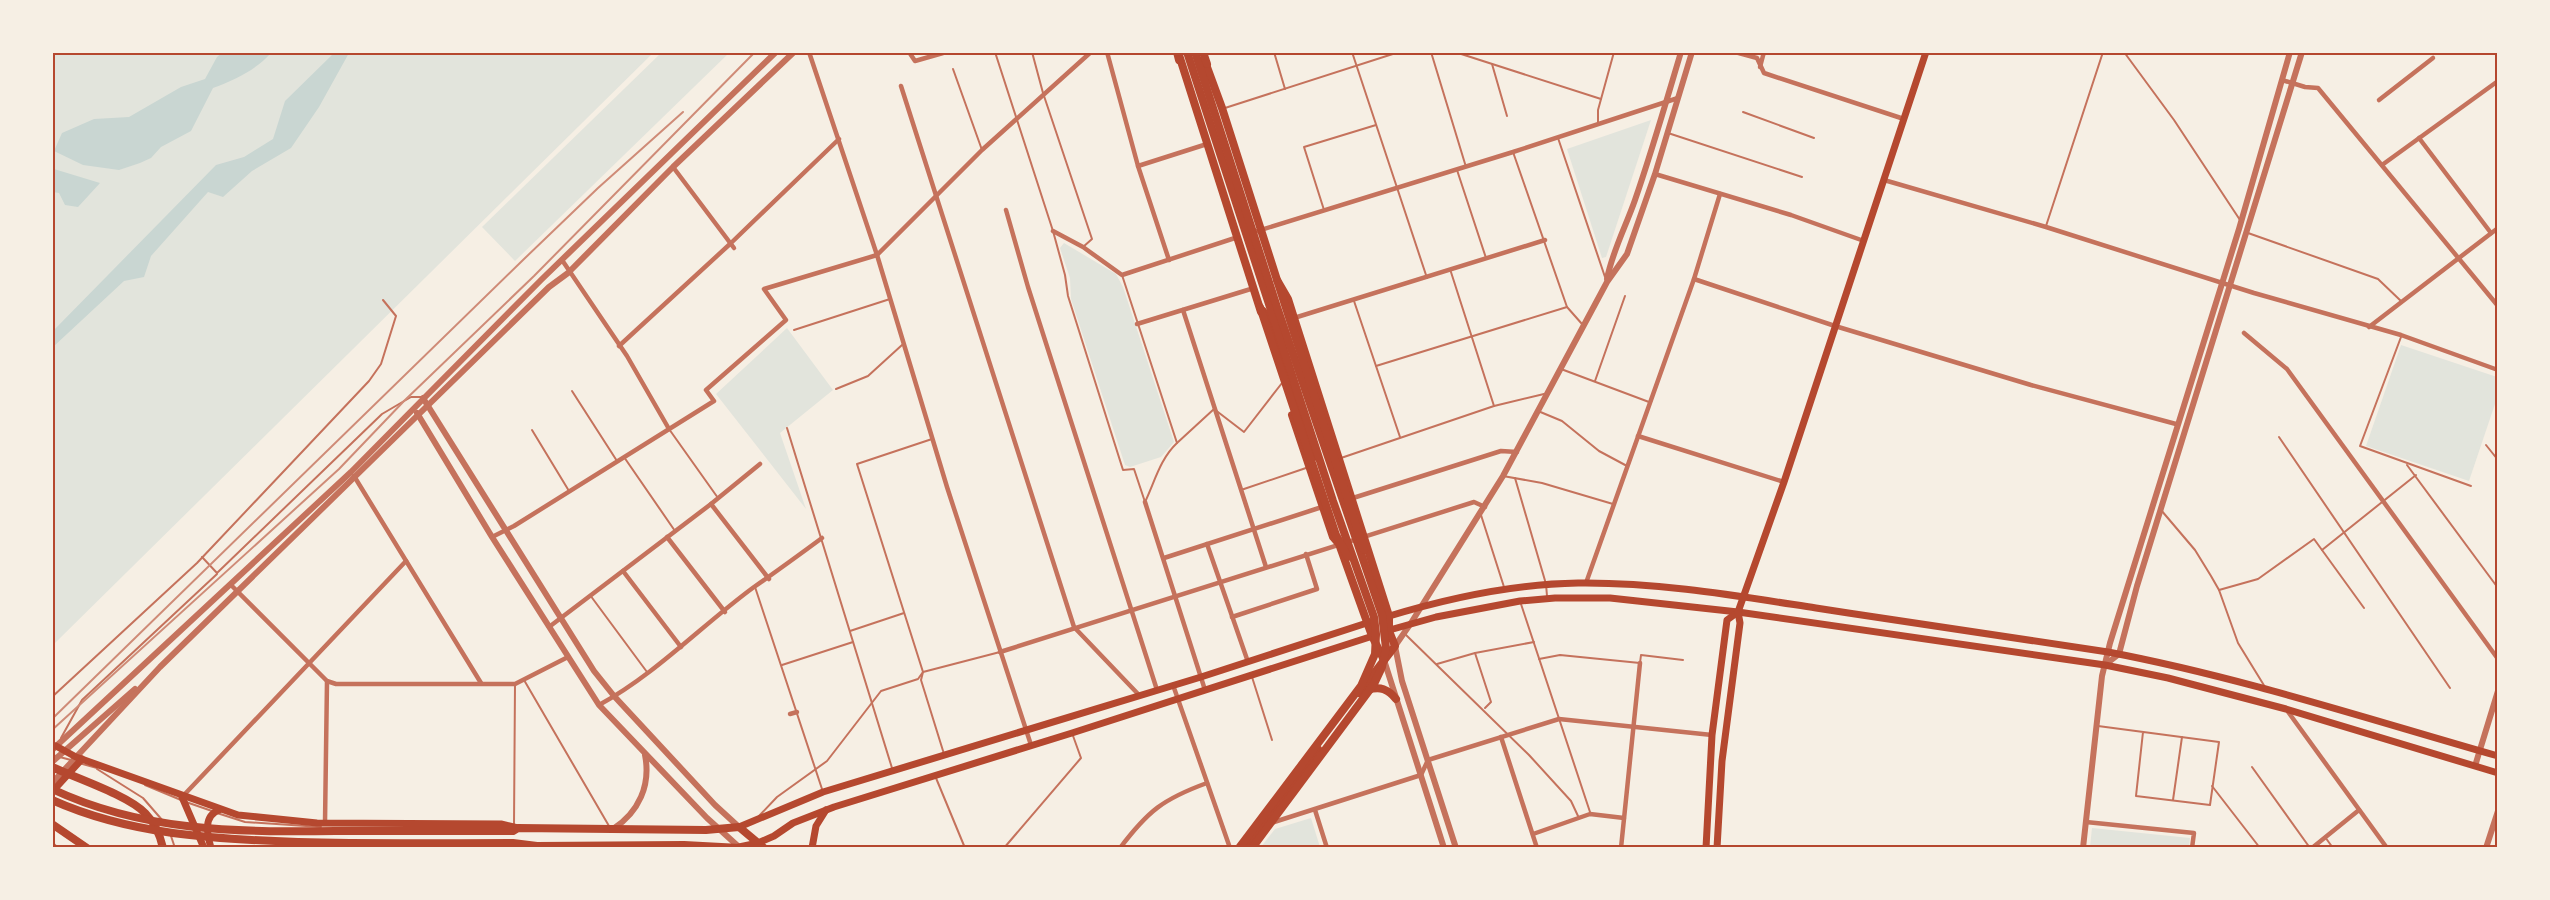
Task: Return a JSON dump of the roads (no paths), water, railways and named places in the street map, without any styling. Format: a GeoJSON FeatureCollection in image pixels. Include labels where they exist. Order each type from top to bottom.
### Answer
{"type":"FeatureCollection","features":[{"type":"Feature","properties":{"kind":"main road"},"geometry":{"type":"LineString","coordinates":[[1187,52],[1333,501],[1374,617],[1376,634],[1375,654],[1368,675],[1246,847]]}},
{"type":"Feature","properties":{"kind":"main road"},"geometry":{"type":"LineString","coordinates":[[1195,52],[1285,329],[1382,615],[1386,638],[1384,658],[1379,674],[1367,695],[1246,847]]}},
{"type":"Feature","properties":{"kind":"main road"},"geometry":{"type":"LineString","coordinates":[[1203,52],[1358,526],[1374,591]]}},
{"type":"Feature","properties":{"kind":"main road"},"geometry":{"type":"LineString","coordinates":[[1718,848],[1722,761],[1740,623],[1738,612],[1784,482],[1926,52]]}},
{"type":"Feature","properties":{"kind":"main road"},"geometry":{"type":"LineString","coordinates":[[1177,54],[1336,535],[1361,581]]}},
{"type":"Feature","properties":{"kind":"main road"},"geometry":{"type":"LineString","coordinates":[[1213,164],[1237,219],[1249,215],[1248,189]]}},
{"type":"Feature","properties":{"kind":"main road"},"geometry":{"type":"LineString","coordinates":[[1246,847],[1395,646],[1389,631],[1389,616],[1341,459],[1288,299],[1277,280]]}},
{"type":"Feature","properties":{"kind":"main road"},"geometry":{"type":"LineString","coordinates":[[1277,280],[1280,301],[1306,381],[1356,528],[1363,537]]}},
{"type":"Feature","properties":{"kind":"main road"},"geometry":{"type":"LineString","coordinates":[[1260,307],[1262,323],[1309,468],[1333,537],[1339,544]]}},
{"type":"Feature","properties":{"kind":"main road"},"geometry":{"type":"LineString","coordinates":[[1260,307],[1270,321],[1339,534],[1339,544],[1378,652],[1385,662]]}},
{"type":"Feature","properties":{"kind":"main road"},"geometry":{"type":"LineString","coordinates":[[79,758],[52,791],[140,820],[201,829],[719,830],[739,827],[823,792],[1201,677],[1389,616],[1504,589],[1586,583],[1630,585],[1742,597],[2119,654],[2265,688],[2498,756]]}},
{"type":"Feature","properties":{"kind":"main road"},"geometry":{"type":"LineString","coordinates":[[52,800],[103,819],[179,834],[231,840],[513,843],[534,847],[739,847],[761,845],[793,823],[826,810],[1072,734],[1372,636],[1389,631],[1402,631],[1411,623],[1520,602],[1610,598],[1738,612],[2105,665],[2168,678],[2286,710],[2498,773]]}},
{"type":"Feature","properties":{"kind":"main road"},"geometry":{"type":"LineString","coordinates":[[1706,848],[1712,735],[1727,620],[1738,612]]}},
{"type":"Feature","properties":{"kind":"main road"},"geometry":{"type":"LineString","coordinates":[[1361,692],[1372,673],[1378,652]]}},
{"type":"Feature","properties":{"kind":"main road"},"geometry":{"type":"LineString","coordinates":[[1361,692],[1377,688],[1385,689],[1396,699]]}},
{"type":"Feature","properties":{"kind":"main road"},"geometry":{"type":"LineString","coordinates":[[54,748],[182,797],[238,815],[325,823],[501,824],[515,829]]}},
{"type":"Feature","properties":{"kind":"main road"},"geometry":{"type":"LineString","coordinates":[[52,768],[116,795],[145,812],[156,827],[163,848]]}},
{"type":"Feature","properties":{"kind":"main road"},"geometry":{"type":"LineString","coordinates":[[182,797],[204,848]]}},
{"type":"Feature","properties":{"kind":"main road"},"geometry":{"type":"LineString","coordinates":[[211,848],[208,819],[212,812],[219,810]]}},
{"type":"Feature","properties":{"kind":"main road"},"geometry":{"type":"LineString","coordinates":[[812,848],[816,826],[826,810]]}},
{"type":"Feature","properties":{"kind":"main road"},"geometry":{"type":"LineString","coordinates":[[52,824],[87,848]]}},
{"type":"Feature","properties":{"kind":"main road"},"geometry":{"type":"LineString","coordinates":[[739,827],[761,845]]}},
{"type":"Feature","properties":{"kind":"street"},"geometry":{"type":"LineString","coordinates":[[54,748],[351,472],[562,260],[776,52]]}},
{"type":"Feature","properties":{"kind":"street"},"geometry":{"type":"LineString","coordinates":[[52,762],[160,667],[239,592],[549,287],[568,273],[673,167],[794,52]]}},
{"type":"Feature","properties":{"kind":"street"},"geometry":{"type":"LineString","coordinates":[[809,52],[905,344],[932,438],[1031,745]]}},
{"type":"Feature","properties":{"kind":"street"},"geometry":{"type":"LineString","coordinates":[[909,52],[915,61],[943,53]]}},
{"type":"Feature","properties":{"kind":"street"},"geometry":{"type":"LineString","coordinates":[[492,537],[514,526],[714,401],[706,390],[786,320],[764,289],[876,255],[982,150],[1091,52]]}},
{"type":"Feature","properties":{"kind":"street"},"geometry":{"type":"LineString","coordinates":[[1107,52],[1138,166],[1169,260]]}},
{"type":"Feature","properties":{"kind":"street"},"geometry":{"type":"LineString","coordinates":[[1607,282],[1611,262],[1635,200],[1681,52]]}},
{"type":"Feature","properties":{"kind":"street"},"geometry":{"type":"LineString","coordinates":[[1411,623],[1485,507],[1517,452],[1607,282],[1627,254],[1655,174],[1692,52]]}},
{"type":"Feature","properties":{"kind":"street"},"geometry":{"type":"LineString","coordinates":[[1735,52],[1756,58],[1764,73],[1904,119]]}},
{"type":"Feature","properties":{"kind":"street"},"geometry":{"type":"LineString","coordinates":[[1760,67],[1764,52]]}},
{"type":"Feature","properties":{"kind":"street"},"geometry":{"type":"LineString","coordinates":[[2083,848],[2108,652],[2290,52]]}},
{"type":"Feature","properties":{"kind":"street"},"geometry":{"type":"LineString","coordinates":[[2105,665],[2119,654],[2302,52]]}},
{"type":"Feature","properties":{"kind":"street"},"geometry":{"type":"LineString","coordinates":[[2379,100],[2433,58]]}},
{"type":"Feature","properties":{"kind":"street"},"geometry":{"type":"LineString","coordinates":[[2282,80],[2318,88],[2498,306]]}},
{"type":"Feature","properties":{"kind":"street"},"geometry":{"type":"LineString","coordinates":[[2382,165],[2498,81]]}},
{"type":"Feature","properties":{"kind":"street"},"geometry":{"type":"LineString","coordinates":[[901,86],[1074,627],[1139,695]]}},
{"type":"Feature","properties":{"kind":"street"},"geometry":{"type":"LineString","coordinates":[[1053,231],[1083,247],[1122,275],[1678,98]]}},
{"type":"Feature","properties":{"kind":"street"},"geometry":{"type":"LineString","coordinates":[[2419,138],[2491,233]]}},
{"type":"Feature","properties":{"kind":"street"},"geometry":{"type":"LineString","coordinates":[[619,345],[732,246],[839,139]]}},
{"type":"Feature","properties":{"kind":"street"},"geometry":{"type":"LineString","coordinates":[[1138,166],[1207,144]]}},
{"type":"Feature","properties":{"kind":"street"},"geometry":{"type":"LineString","coordinates":[[673,167],[732,246]]}},
{"type":"Feature","properties":{"kind":"street"},"geometry":{"type":"LineString","coordinates":[[1655,174],[1791,215],[1864,241]]}},
{"type":"Feature","properties":{"kind":"street"},"geometry":{"type":"LineString","coordinates":[[1884,180],[2401,335],[2498,370]]}},
{"type":"Feature","properties":{"kind":"street"},"geometry":{"type":"LineString","coordinates":[[1586,583],[1694,279],[1720,194]]}},
{"type":"Feature","properties":{"kind":"street"},"geometry":{"type":"LineString","coordinates":[[1006,210],[1028,287],[1157,690]]}},
{"type":"Feature","properties":{"kind":"street"},"geometry":{"type":"LineString","coordinates":[[2369,327],[2498,228]]}},
{"type":"Feature","properties":{"kind":"street"},"geometry":{"type":"LineString","coordinates":[[1294,318],[1545,240]]}},
{"type":"Feature","properties":{"kind":"street"},"geometry":{"type":"LineString","coordinates":[[562,260],[568,273],[619,345],[669,429]]}},
{"type":"Feature","properties":{"kind":"street"},"geometry":{"type":"LineString","coordinates":[[1694,279],[1835,326],[2031,385],[2176,424]]}},
{"type":"Feature","properties":{"kind":"street"},"geometry":{"type":"LineString","coordinates":[[1137,324],[1254,288]]}},
{"type":"Feature","properties":{"kind":"street"},"geometry":{"type":"LineString","coordinates":[[1183,310],[1266,567]]}},
{"type":"Feature","properties":{"kind":"street"},"geometry":{"type":"LineString","coordinates":[[2244,333],[2287,369],[2498,659]]}},
{"type":"Feature","properties":{"kind":"street"},"geometry":{"type":"LineString","coordinates":[[423,398],[559,619],[594,671],[614,696],[715,805],[739,827]]}},
{"type":"Feature","properties":{"kind":"street"},"geometry":{"type":"LineString","coordinates":[[413,408],[599,705],[645,755],[719,830],[739,847]]}},
{"type":"Feature","properties":{"kind":"street"},"geometry":{"type":"LineString","coordinates":[[1638,436],[1784,482]]}},
{"type":"Feature","properties":{"kind":"street"},"geometry":{"type":"LineString","coordinates":[[1353,498],[1501,451],[1517,452]]}},
{"type":"Feature","properties":{"kind":"street"},"geometry":{"type":"LineString","coordinates":[[549,627],[718,499],[760,464]]}},
{"type":"Feature","properties":{"kind":"street"},"geometry":{"type":"LineString","coordinates":[[351,472],[481,683]]}},
{"type":"Feature","properties":{"kind":"street"},"geometry":{"type":"LineString","coordinates":[[1146,501],[1204,690]]}},
{"type":"Feature","properties":{"kind":"street"},"geometry":{"type":"LineString","coordinates":[[1000,652],[1474,502],[1485,507]]}},
{"type":"Feature","properties":{"kind":"street"},"geometry":{"type":"LineString","coordinates":[[711,504],[769,579]]}},
{"type":"Feature","properties":{"kind":"street"},"geometry":{"type":"LineString","coordinates":[[1164,558],[1322,507]]}},
{"type":"Feature","properties":{"kind":"street"},"geometry":{"type":"LineString","coordinates":[[667,537],[725,612]]}},
{"type":"Feature","properties":{"kind":"street"},"geometry":{"type":"LineString","coordinates":[[599,705],[681,647],[754,587],[769,579],[822,538]]}},
{"type":"Feature","properties":{"kind":"street"},"geometry":{"type":"LineString","coordinates":[[1208,544],[1248,662]]}},
{"type":"Feature","properties":{"kind":"street"},"geometry":{"type":"LineString","coordinates":[[1232,617],[1317,589],[1306,554]]}},
{"type":"Feature","properties":{"kind":"street"},"geometry":{"type":"LineString","coordinates":[[182,797],[406,561]]}},
{"type":"Feature","properties":{"kind":"street"},"geometry":{"type":"LineString","coordinates":[[623,572],[681,647]]}},
{"type":"Feature","properties":{"kind":"street"},"geometry":{"type":"LineString","coordinates":[[231,585],[327,681],[336,684],[515,684],[568,657]]}},
{"type":"Feature","properties":{"kind":"street"},"geometry":{"type":"LineString","coordinates":[[1402,631],[1395,646],[1402,681],[1456,848]]}},
{"type":"Feature","properties":{"kind":"street"},"geometry":{"type":"LineString","coordinates":[[1385,662],[1444,848]]}},
{"type":"Feature","properties":{"kind":"street"},"geometry":{"type":"LineString","coordinates":[[1621,848],[1640,663]]}},
{"type":"Feature","properties":{"kind":"street"},"geometry":{"type":"LineString","coordinates":[[52,783],[79,758],[160,667]]}},
{"type":"Feature","properties":{"kind":"street"},"geometry":{"type":"LineString","coordinates":[[325,823],[327,681]]}},
{"type":"Feature","properties":{"kind":"street"},"geometry":{"type":"LineString","coordinates":[[1173,685],[1230,848]]}},
{"type":"Feature","properties":{"kind":"street"},"geometry":{"type":"LineString","coordinates":[[2475,766],[2498,692]]}},
{"type":"Feature","properties":{"kind":"street"},"geometry":{"type":"LineString","coordinates":[[2286,710],[2387,848]]}},
{"type":"Feature","properties":{"kind":"street"},"geometry":{"type":"LineString","coordinates":[[790,714],[797,712]]}},
{"type":"Feature","properties":{"kind":"street"},"geometry":{"type":"LineString","coordinates":[[1263,824],[1277,822],[1421,775],[1428,760],[1559,719],[1712,735]]}},
{"type":"Feature","properties":{"kind":"street"},"geometry":{"type":"LineString","coordinates":[[1501,737],[1537,848]]}},
{"type":"Feature","properties":{"kind":"street"},"geometry":{"type":"LineString","coordinates":[[611,830],[627,818],[639,802],[647,774],[645,755]]}},
{"type":"Feature","properties":{"kind":"street"},"geometry":{"type":"LineString","coordinates":[[1120,848],[1137,826],[1161,803],[1207,783]]}},
{"type":"Feature","properties":{"kind":"street"},"geometry":{"type":"LineString","coordinates":[[1315,810],[1327,848]]}},
{"type":"Feature","properties":{"kind":"street"},"geometry":{"type":"LineString","coordinates":[[2311,848],[2360,810]]}},
{"type":"Feature","properties":{"kind":"street"},"geometry":{"type":"LineString","coordinates":[[2486,848],[2498,811]]}},
{"type":"Feature","properties":{"kind":"street"},"geometry":{"type":"LineString","coordinates":[[1533,834],[1590,814],[1624,818]]}},
{"type":"Feature","properties":{"kind":"street"},"geometry":{"type":"LineString","coordinates":[[2086,822],[2194,833],[2192,848]]}},
{"type":"Feature","properties":{"kind":"lane"},"geometry":{"type":"LineString","coordinates":[[995,52],[1053,231],[1068,296],[1123,470],[1134,469],[1146,501]]}},
{"type":"Feature","properties":{"kind":"lane"},"geometry":{"type":"LineString","coordinates":[[1032,52],[1043,93],[1092,239],[1083,247]]}},
{"type":"Feature","properties":{"kind":"lane"},"geometry":{"type":"LineString","coordinates":[[1274,52],[1285,89]]}},
{"type":"Feature","properties":{"kind":"lane"},"geometry":{"type":"LineString","coordinates":[[1352,52],[1427,278]]}},
{"type":"Feature","properties":{"kind":"lane"},"geometry":{"type":"LineString","coordinates":[[1222,108],[1399,52]]}},
{"type":"Feature","properties":{"kind":"lane"},"geometry":{"type":"LineString","coordinates":[[1431,52],[1466,167]]}},
{"type":"Feature","properties":{"kind":"lane"},"geometry":{"type":"LineString","coordinates":[[1455,52],[1601,99]]}},
{"type":"Feature","properties":{"kind":"lane"},"geometry":{"type":"LineString","coordinates":[[1598,125],[1601,99],[1614,52]]}},
{"type":"Feature","properties":{"kind":"lane"},"geometry":{"type":"LineString","coordinates":[[2046,227],[2103,52]]}},
{"type":"Feature","properties":{"kind":"lane"},"geometry":{"type":"LineString","coordinates":[[2124,52],[2174,120],[2240,220]]}},
{"type":"Feature","properties":{"kind":"lane"},"geometry":{"type":"LineString","coordinates":[[1492,64],[1507,116]]}},
{"type":"Feature","properties":{"kind":"lane"},"geometry":{"type":"LineString","coordinates":[[953,69],[982,150]]}},
{"type":"Feature","properties":{"kind":"lane"},"geometry":{"type":"LineString","coordinates":[[1743,112],[1814,138]]}},
{"type":"Feature","properties":{"kind":"lane"},"geometry":{"type":"LineString","coordinates":[[1324,210],[1304,147],[1376,125]]}},
{"type":"Feature","properties":{"kind":"lane"},"geometry":{"type":"LineString","coordinates":[[1668,133],[1802,177]]}},
{"type":"Feature","properties":{"kind":"lane"},"geometry":{"type":"LineString","coordinates":[[1558,138],[1607,282]]}},
{"type":"Feature","properties":{"kind":"lane"},"geometry":{"type":"LineString","coordinates":[[1513,152],[1567,307],[1583,327]]}},
{"type":"Feature","properties":{"kind":"lane"},"geometry":{"type":"LineString","coordinates":[[1457,170],[1486,258]]}},
{"type":"Feature","properties":{"kind":"lane"},"geometry":{"type":"LineString","coordinates":[[2247,233],[2378,279],[2402,302]]}},
{"type":"Feature","properties":{"kind":"lane"},"geometry":{"type":"LineString","coordinates":[[1450,269],[1494,406]]}},
{"type":"Feature","properties":{"kind":"lane"},"geometry":{"type":"LineString","coordinates":[[1122,275],[1177,443]]}},
{"type":"Feature","properties":{"kind":"lane"},"geometry":{"type":"LineString","coordinates":[[1595,381],[1625,296]]}},
{"type":"Feature","properties":{"kind":"lane"},"geometry":{"type":"LineString","coordinates":[[794,330],[890,299]]}},
{"type":"Feature","properties":{"kind":"lane"},"geometry":{"type":"LineString","coordinates":[[52,697],[202,557],[375,373],[388,345],[396,316],[383,300]]}},
{"type":"Feature","properties":{"kind":"lane"},"geometry":{"type":"LineString","coordinates":[[1354,301],[1400,438]]}},
{"type":"Feature","properties":{"kind":"lane"},"geometry":{"type":"LineString","coordinates":[[1376,366],[1567,307]]}},
{"type":"Feature","properties":{"kind":"lane"},"geometry":{"type":"LineString","coordinates":[[2401,335],[2360,446],[2471,486]]}},
{"type":"Feature","properties":{"kind":"lane"},"geometry":{"type":"LineString","coordinates":[[836,389],[868,376],[905,344]]}},
{"type":"Feature","properties":{"kind":"lane"},"geometry":{"type":"LineString","coordinates":[[1561,369],[1649,402]]}},
{"type":"Feature","properties":{"kind":"lane"},"geometry":{"type":"LineString","coordinates":[[1146,501],[1168,451],[1214,409],[1244,432],[1282,382]]}},
{"type":"Feature","properties":{"kind":"lane"},"geometry":{"type":"LineString","coordinates":[[572,391],[617,461]]}},
{"type":"Feature","properties":{"kind":"lane"},"geometry":{"type":"LineString","coordinates":[[1341,459],[1494,406],[1548,393]]}},
{"type":"Feature","properties":{"kind":"lane"},"geometry":{"type":"LineString","coordinates":[[54,748],[82,700],[382,414],[411,397],[423,398]]}},
{"type":"Feature","properties":{"kind":"lane"},"geometry":{"type":"LineString","coordinates":[[1538,411],[1562,421],[1599,451],[1627,466]]}},
{"type":"Feature","properties":{"kind":"lane"},"geometry":{"type":"LineString","coordinates":[[787,428],[892,771]]}},
{"type":"Feature","properties":{"kind":"lane"},"geometry":{"type":"LineString","coordinates":[[669,429],[718,499]]}},
{"type":"Feature","properties":{"kind":"lane"},"geometry":{"type":"LineString","coordinates":[[532,430],[569,491]]}},
{"type":"Feature","properties":{"kind":"lane"},"geometry":{"type":"LineString","coordinates":[[2279,437],[2450,688]]}},
{"type":"Feature","properties":{"kind":"lane"},"geometry":{"type":"LineString","coordinates":[[932,438],[856,464],[924,672],[921,680],[944,754]]}},
{"type":"Feature","properties":{"kind":"lane"},"geometry":{"type":"LineString","coordinates":[[2486,445],[2498,460]]}},
{"type":"Feature","properties":{"kind":"lane"},"geometry":{"type":"LineString","coordinates":[[624,457],[675,532]]}},
{"type":"Feature","properties":{"kind":"lane"},"geometry":{"type":"LineString","coordinates":[[2405,462],[2498,588]]}},
{"type":"Feature","properties":{"kind":"lane"},"geometry":{"type":"LineString","coordinates":[[1240,490],[1309,468]]}},
{"type":"Feature","properties":{"kind":"lane"},"geometry":{"type":"LineString","coordinates":[[2322,550],[2416,475]]}},
{"type":"Feature","properties":{"kind":"lane"},"geometry":{"type":"LineString","coordinates":[[1503,476],[1542,483],[1613,504]]}},
{"type":"Feature","properties":{"kind":"lane"},"geometry":{"type":"LineString","coordinates":[[1515,478],[1546,585],[1547,599]]}},
{"type":"Feature","properties":{"kind":"lane"},"geometry":{"type":"LineString","coordinates":[[2161,510],[2195,550],[2219,590],[2238,644],[2265,688]]}},
{"type":"Feature","properties":{"kind":"lane"},"geometry":{"type":"LineString","coordinates":[[1481,513],[1504,589]]}},
{"type":"Feature","properties":{"kind":"lane"},"geometry":{"type":"LineString","coordinates":[[2219,590],[2258,579],[2314,539],[2364,608]]}},
{"type":"Feature","properties":{"kind":"lane"},"geometry":{"type":"LineString","coordinates":[[202,557],[217,573]]}},
{"type":"Feature","properties":{"kind":"lane"},"geometry":{"type":"LineString","coordinates":[[754,587],[823,792]]}},
{"type":"Feature","properties":{"kind":"lane"},"geometry":{"type":"LineString","coordinates":[[591,596],[647,672]]}},
{"type":"Feature","properties":{"kind":"lane"},"geometry":{"type":"LineString","coordinates":[[1520,602],[1590,814]]}},
{"type":"Feature","properties":{"kind":"lane"},"geometry":{"type":"LineString","coordinates":[[850,631],[904,613]]}},
{"type":"Feature","properties":{"kind":"lane"},"geometry":{"type":"LineString","coordinates":[[1402,631],[1509,735],[1571,801],[1579,818]]}},
{"type":"Feature","properties":{"kind":"lane"},"geometry":{"type":"LineString","coordinates":[[782,665],[853,642]]}},
{"type":"Feature","properties":{"kind":"lane"},"geometry":{"type":"LineString","coordinates":[[1437,664],[1475,653],[1534,642]]}},
{"type":"Feature","properties":{"kind":"lane"},"geometry":{"type":"LineString","coordinates":[[754,821],[777,797],[827,761],[881,691],[918,679],[924,672],[1000,652]]}},
{"type":"Feature","properties":{"kind":"lane"},"geometry":{"type":"LineString","coordinates":[[1475,653],[1491,702],[1484,709]]}},
{"type":"Feature","properties":{"kind":"lane"},"geometry":{"type":"LineString","coordinates":[[1539,659],[1560,656],[1640,663],[1641,655],[1683,660]]}},
{"type":"Feature","properties":{"kind":"lane"},"geometry":{"type":"LineString","coordinates":[[1251,675],[1272,740]]}},
{"type":"Feature","properties":{"kind":"lane"},"geometry":{"type":"LineString","coordinates":[[524,680],[611,830]]}},
{"type":"Feature","properties":{"kind":"lane"},"geometry":{"type":"LineString","coordinates":[[515,684],[515,829]]}},
{"type":"Feature","properties":{"kind":"lane"},"geometry":{"type":"LineString","coordinates":[[2098,726],[2219,742],[2210,805],[2136,796],[2143,732]]}},
{"type":"Feature","properties":{"kind":"lane"},"geometry":{"type":"LineString","coordinates":[[1004,848],[1081,758],[1072,734]]}},
{"type":"Feature","properties":{"kind":"lane"},"geometry":{"type":"LineString","coordinates":[[2173,800],[2182,737]]}},
{"type":"Feature","properties":{"kind":"lane"},"geometry":{"type":"LineString","coordinates":[[52,755],[133,780],[201,808],[245,822],[354,831]]}},
{"type":"Feature","properties":{"kind":"lane"},"geometry":{"type":"LineString","coordinates":[[92,766],[143,798],[159,815],[175,848]]}},
{"type":"Feature","properties":{"kind":"lane"},"geometry":{"type":"LineString","coordinates":[[2252,767],[2311,848]]}},
{"type":"Feature","properties":{"kind":"lane"},"geometry":{"type":"LineString","coordinates":[[935,775],[965,848]]}},
{"type":"Feature","properties":{"kind":"lane"},"geometry":{"type":"LineString","coordinates":[[2212,786],[2260,848]]}},
{"type":"Feature","properties":{"kind":"lane"},"geometry":{"type":"LineString","coordinates":[[2325,837],[2333,848]]}},
{"type":"Feature","properties":{"kind":"lane"},"geometry":{"type":"LineString","coordinates":[[52,842],[58,848]]}},
{"type":"Feature","properties":{"kind":"lane"},"geometry":{"type":"LineString","coordinates":[[279,848],[307,842]]}},
{"type":"Feature","properties":{"kind":"railway"},"geometry":{"type":"LineString","coordinates":[[52,730],[339,469],[404,401],[534,276],[755,52]]}},
{"type":"Feature","properties":{"kind":"railway"},"geometry":{"type":"LineString","coordinates":[[52,719],[523,260],[598,188],[683,112]]}}]}
